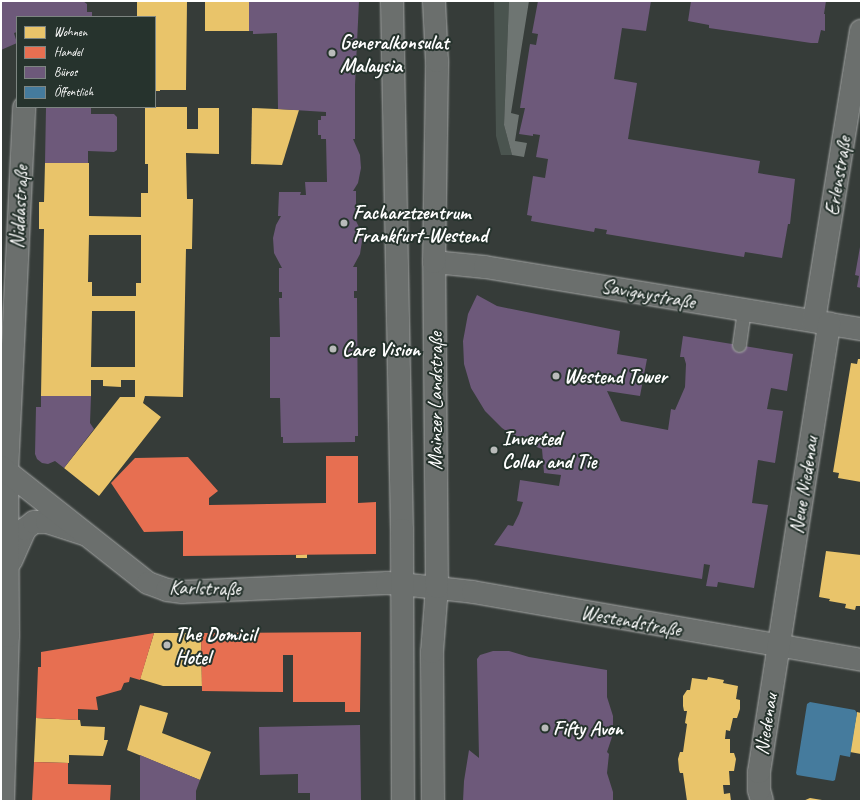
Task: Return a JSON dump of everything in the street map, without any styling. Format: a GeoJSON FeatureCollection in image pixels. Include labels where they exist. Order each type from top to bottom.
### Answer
{"type":"FeatureCollection","features":[{"type":"Feature","properties":{"kind":"street","name":"Mainzer Landstraße"},"geometry":{"type":"LineString","coordinates":[[392,1],[402,530],[403,801]]}},
{"type":"Feature","properties":{"kind":"street","name":"Mainzer Landstraße"},"geometry":{"type":"LineString","coordinates":[[433,801],[432,652],[437,587],[434,262],[437,61],[434,1]]}},
{"type":"Feature","properties":{"kind":"street"},"geometry":{"type":"LineString","coordinates":[[437,61],[443,1]]}},
{"type":"Feature","properties":{"kind":"street","name":"Erlenstraße"},"geometry":{"type":"LineString","coordinates":[[822,322],[845,131],[861,31]]}},
{"type":"Feature","properties":{"kind":"street","name":"Niddastraße"},"geometry":{"type":"LineString","coordinates":[[2,801],[5,636],[8,571],[4,470],[24,108]]}},
{"type":"Feature","properties":{"kind":"street","name":"Savignystraße"},"geometry":{"type":"LineString","coordinates":[[434,262],[485,267],[861,328]]}},
{"type":"Feature","properties":{"kind":"street","name":"Neue Niedenau"},"geometry":{"type":"LineString","coordinates":[[778,647],[822,322]]}},
{"type":"Feature","properties":{"kind":"street","name":"Karlstraße"},"geometry":{"type":"LineString","coordinates":[[4,470],[148,583],[167,590],[182,592],[380,583],[401,584]]}},
{"type":"Feature","properties":{"kind":"street","name":"Niddastraße"},"geometry":{"type":"LineString","coordinates":[[8,571],[17,545],[28,525],[34,522],[47,522],[84,534]]}},
{"type":"Feature","properties":{"kind":"street","name":"Westendstraße"},"geometry":{"type":"LineString","coordinates":[[401,584],[437,587],[778,647],[861,660]]}},
{"type":"Feature","properties":{"kind":"street","name":"Niedenau"},"geometry":{"type":"LineString","coordinates":[[762,801],[759,790],[759,772],[778,647]]}},
{"type":"Feature","properties":{"kind":"lane"},"geometry":{"type":"LineString","coordinates":[[739,345],[744,310]]}},
{"type":"Feature","properties":{"kind":"shaded area"},"geometry":{"type":"Polygon","coordinates":[[[494,1],[509,1],[504,125],[512,155],[501,155],[496,136],[494,1]]]}},
{"type":"Feature","properties":{"kind":"shaded area"},"geometry":{"type":"Polygon","coordinates":[[[509,1],[529,1],[511,113],[519,115],[515,141],[527,143],[524,157],[512,155],[504,125],[509,1]]]}},
{"type":"Feature","properties":{"kind":"building: Wohnen"},"geometry":{"type":"Polygon","coordinates":[[[137,1],[187,1],[186,90],[156,91],[156,16],[137,16],[137,1]]]}},
{"type":"Feature","properties":{"kind":"building: Wohnen"},"geometry":{"type":"Polygon","coordinates":[[[205,1],[249,1],[249,31],[205,31],[205,1]]]}},
{"type":"Feature","properties":{"kind":"building: Wohnen"},"geometry":{"type":"Polygon","coordinates":[[[187,107],[187,129],[198,129],[198,108],[219,108],[219,154],[186,153],[187,199],[193,199],[192,249],[186,249],[183,397],[145,396],[143,403],[161,417],[99,496],[64,468],[120,397],[135,397],[135,380],[121,380],[121,387],[103,386],[103,380],[91,380],[91,396],[41,396],[44,229],[39,229],[39,202],[44,202],[45,163],[89,163],[89,216],[141,217],[141,193],[148,193],[148,164],[145,164],[145,108],[187,107]],[[89,235],[88,282],[92,282],[92,296],[136,296],[136,283],[141,283],[141,235],[89,235]],[[92,311],[91,367],[135,367],[135,311],[92,311]]]}},
{"type":"Feature","properties":{"kind":"building: Wohnen"},"geometry":{"type":"Polygon","coordinates":[[[252,108],[299,110],[282,165],[251,164],[252,108]]]}},
{"type":"Feature","properties":{"kind":"building: Wohnen"},"geometry":{"type":"Polygon","coordinates":[[[858,359],[861,359],[861,482],[838,478],[839,473],[833,472],[851,363],[857,364],[858,359]]]}},
{"type":"Feature","properties":{"kind":"building: Wohnen"},"geometry":{"type":"Polygon","coordinates":[[[826,551],[861,555],[861,606],[856,606],[855,610],[845,608],[846,604],[829,601],[830,599],[819,597],[826,551]]]}},
{"type":"Feature","properties":{"kind":"building: Wohnen"},"geometry":{"type":"Polygon","coordinates":[[[307,554],[307,558],[296,558],[296,555],[307,554]]]}},
{"type":"Feature","properties":{"kind":"building: Wohnen"},"geometry":{"type":"Polygon","coordinates":[[[154,633],[201,633],[202,686],[163,686],[140,679],[154,633]]]}},
{"type":"Feature","properties":{"kind":"building: Wohnen"},"geometry":{"type":"Polygon","coordinates":[[[708,677],[724,680],[723,683],[738,686],[736,699],[740,700],[740,709],[737,718],[733,718],[730,731],[726,730],[725,739],[730,739],[730,753],[734,753],[736,759],[734,771],[729,771],[730,785],[723,785],[724,794],[730,793],[731,801],[687,801],[683,773],[680,773],[679,770],[678,759],[680,752],[683,752],[687,724],[685,723],[687,711],[684,711],[683,696],[687,690],[690,690],[692,678],[707,680],[708,677]]]}},
{"type":"Feature","properties":{"kind":"building: Wohnen"},"geometry":{"type":"Polygon","coordinates":[[[140,705],[168,713],[162,733],[211,752],[200,780],[127,750],[140,705]]]}},
{"type":"Feature","properties":{"kind":"building: Wohnen"},"geometry":{"type":"Polygon","coordinates":[[[857,712],[861,713],[861,754],[850,752],[857,712]]]}},
{"type":"Feature","properties":{"kind":"building: Wohnen"},"geometry":{"type":"Polygon","coordinates":[[[36,718],[80,720],[81,726],[105,727],[104,740],[108,740],[103,756],[69,755],[69,763],[34,762],[36,718]]]}},
{"type":"Feature","properties":{"kind":"building: Wohnen"},"geometry":{"type":"Polygon","coordinates":[[[810,798],[822,800],[822,801],[803,801],[810,798]]]}},
{"type":"Feature","properties":{"kind":"building: Handel"},"geometry":{"type":"Polygon","coordinates":[[[326,456],[358,456],[358,503],[376,502],[376,554],[183,556],[183,531],[144,532],[111,483],[135,458],[188,457],[218,491],[209,498],[209,505],[326,503],[326,456]]]}},
{"type":"Feature","properties":{"kind":"building: Handel"},"geometry":{"type":"Polygon","coordinates":[[[361,632],[360,712],[345,712],[345,702],[293,702],[293,655],[283,655],[283,692],[202,691],[201,633],[361,632]]]}},
{"type":"Feature","properties":{"kind":"building: Handel"},"geometry":{"type":"Polygon","coordinates":[[[154,633],[140,680],[130,677],[129,682],[124,683],[121,690],[96,697],[98,710],[78,709],[78,720],[36,718],[38,667],[41,667],[41,652],[154,633]]]}},
{"type":"Feature","properties":{"kind":"building: Handel"},"geometry":{"type":"Polygon","coordinates":[[[34,762],[68,763],[68,784],[111,785],[110,801],[32,801],[34,762]]]}},
{"type":"Feature","properties":{"kind":"building: Büros"},"geometry":{"type":"Polygon","coordinates":[[[1,1],[83,1],[87,4],[87,12],[92,12],[92,16],[16,16],[16,32],[14,33],[16,43],[1,50],[1,1]]]}},
{"type":"Feature","properties":{"kind":"building: Büros"},"geometry":{"type":"Polygon","coordinates":[[[249,1],[359,1],[355,85],[355,139],[353,139],[360,155],[361,168],[358,183],[353,191],[356,191],[356,215],[353,215],[359,227],[362,241],[360,254],[353,267],[357,267],[357,291],[354,291],[354,298],[357,298],[358,436],[355,436],[355,442],[283,443],[283,437],[281,437],[280,398],[270,398],[270,337],[280,337],[279,298],[282,298],[282,292],[279,292],[279,268],[282,268],[274,253],[273,238],[276,225],[281,216],[278,216],[279,192],[301,192],[300,195],[306,195],[305,182],[327,182],[326,139],[321,139],[321,135],[318,135],[318,120],[321,120],[321,116],[326,116],[326,112],[278,109],[277,33],[253,34],[253,31],[249,31],[249,1]]]}},
{"type":"Feature","properties":{"kind":"building: Büros"},"geometry":{"type":"Polygon","coordinates":[[[538,1],[651,1],[646,31],[622,28],[614,79],[637,83],[628,139],[760,161],[758,173],[795,179],[790,224],[788,224],[782,258],[745,252],[744,257],[606,234],[607,230],[595,228],[594,232],[531,221],[532,216],[527,215],[533,176],[545,178],[548,159],[536,157],[540,135],[533,134],[533,136],[519,134],[525,108],[520,108],[530,44],[536,45],[538,34],[532,33],[538,1]]]}},
{"type":"Feature","properties":{"kind":"building: Büros"},"geometry":{"type":"Polygon","coordinates":[[[691,1],[826,1],[824,14],[825,31],[821,30],[818,43],[811,43],[709,28],[709,25],[688,21],[691,1]]]}},
{"type":"Feature","properties":{"kind":"building: Büros"},"geometry":{"type":"Polygon","coordinates":[[[46,108],[91,108],[91,114],[114,114],[117,117],[117,150],[114,152],[88,151],[88,163],[45,163],[46,108]]]}},
{"type":"Feature","properties":{"kind":"building: Büros"},"geometry":{"type":"Polygon","coordinates":[[[860,247],[861,288],[857,287],[859,276],[855,275],[860,247]]]}},
{"type":"Feature","properties":{"kind":"building: Büros"},"geometry":{"type":"Polygon","coordinates":[[[477,295],[497,306],[620,331],[617,354],[647,359],[640,396],[607,391],[621,421],[668,430],[671,409],[675,410],[685,387],[686,364],[684,357],[680,357],[683,336],[793,354],[787,391],[771,388],[767,409],[783,411],[775,463],[758,460],[752,503],[768,505],[754,588],[718,582],[717,587],[706,586],[710,565],[704,564],[702,579],[494,545],[508,525],[513,526],[519,514],[523,502],[517,501],[520,480],[559,486],[561,475],[544,473],[542,449],[521,441],[502,428],[485,411],[471,388],[464,364],[463,341],[468,314],[477,295]]]}},
{"type":"Feature","properties":{"kind":"building: Büros"},"geometry":{"type":"Polygon","coordinates":[[[41,396],[91,396],[90,423],[94,429],[64,468],[55,461],[48,464],[42,463],[37,459],[35,454],[36,407],[41,407],[41,396]]]}},
{"type":"Feature","properties":{"kind":"building: Büros","name":"Fifty Avon"},"geometry":{"type":"Polygon","coordinates":[[[493,651],[509,651],[529,657],[607,670],[607,697],[613,716],[613,734],[607,752],[609,754],[607,773],[613,792],[613,801],[463,801],[464,781],[469,750],[479,758],[477,659],[480,655],[493,651]]]}},
{"type":"Feature","properties":{"kind":"building: Büros"},"geometry":{"type":"Polygon","coordinates":[[[360,725],[361,801],[310,801],[310,793],[298,793],[298,774],[260,775],[259,727],[360,725]]]}},
{"type":"Feature","properties":{"kind":"building: Büros"},"geometry":{"type":"Polygon","coordinates":[[[140,755],[200,780],[196,791],[196,801],[140,801],[140,755]]]}},
{"type":"Feature","properties":{"kind":"building: Öffentlich"},"geometry":{"type":"Polygon","coordinates":[[[810,702],[855,710],[857,713],[850,757],[840,755],[835,780],[833,781],[797,775],[796,773],[807,704],[810,702]]]}},
{"type":"Feature","properties":{"kind":"place","name":"Generalkonsulat Malaysia"},"geometry":{"type":"Point","coordinates":[332,53]}},
{"type":"Feature","properties":{"kind":"place","name":"Facharztzentrum Frankfurt-Westend"},"geometry":{"type":"Point","coordinates":[344,223]}},
{"type":"Feature","properties":{"kind":"place","name":"Care Vision"},"geometry":{"type":"Point","coordinates":[333,349]}},
{"type":"Feature","properties":{"kind":"place","name":"Westend Tower"},"geometry":{"type":"Point","coordinates":[556,376]}},
{"type":"Feature","properties":{"kind":"place","name":"Inverted Collar and Tie"},"geometry":{"type":"Point","coordinates":[494,450]}},
{"type":"Feature","properties":{"kind":"place","name":"The Domicil Hotel"},"geometry":{"type":"Point","coordinates":[167,645]}},
{"type":"Feature","properties":{"kind":"place","name":"Fifty Avon"},"geometry":{"type":"Point","coordinates":[545,728]}}]}
